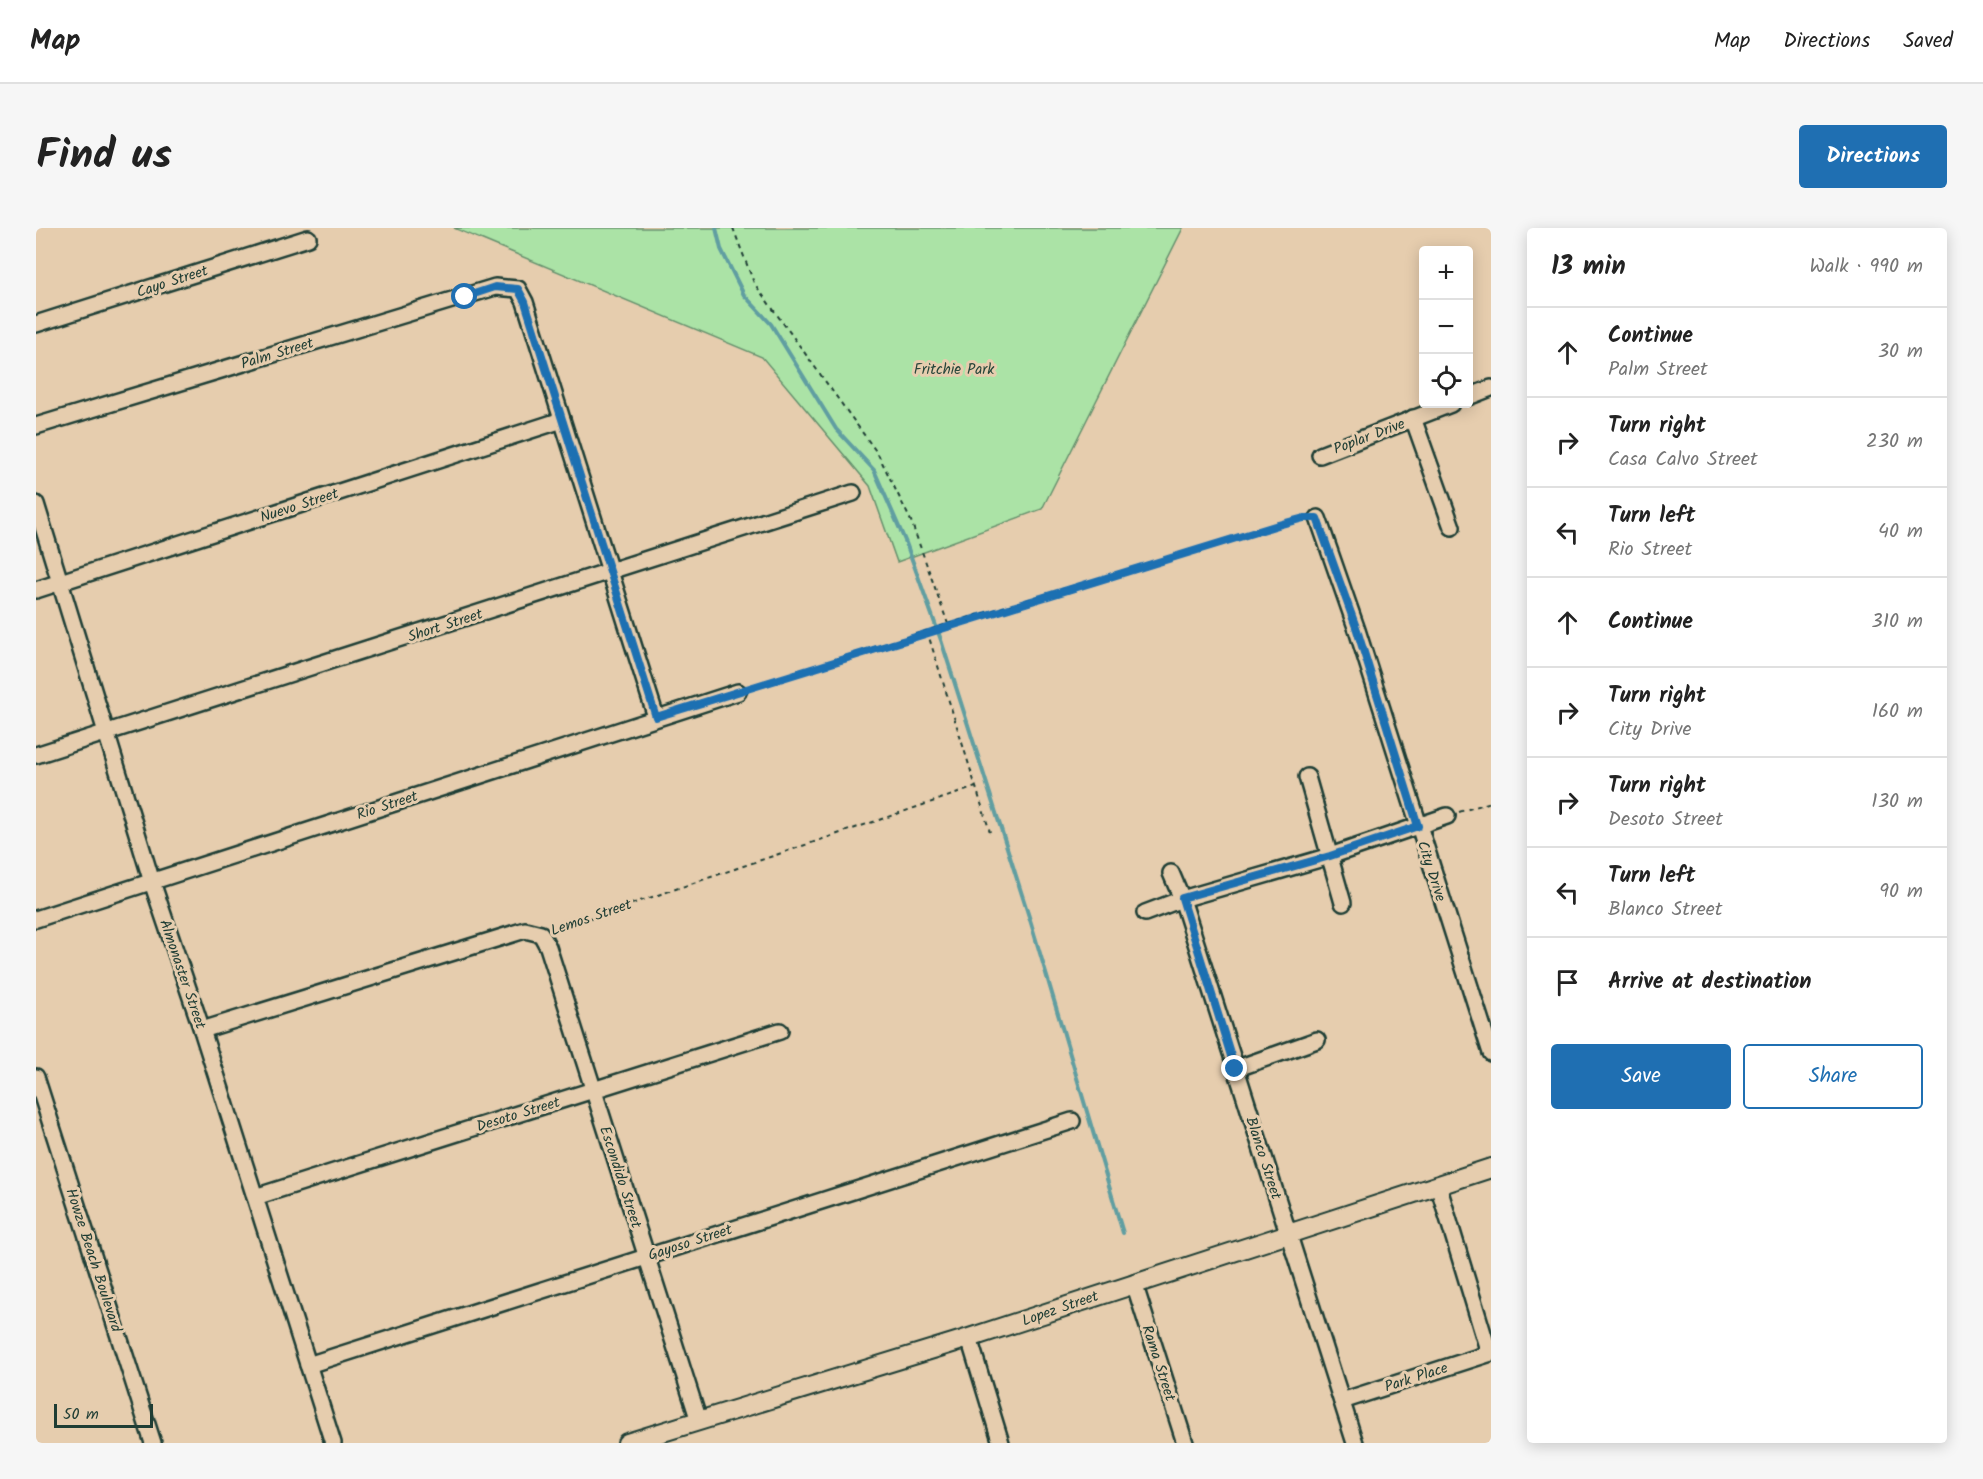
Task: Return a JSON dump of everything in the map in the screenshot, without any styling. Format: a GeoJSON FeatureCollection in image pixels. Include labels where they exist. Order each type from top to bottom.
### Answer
{"type":"FeatureCollection","features":[{"type":"Feature","properties":{"kind":"street","name":"Cayo Street"},"geometry":{"type":"LineString","coordinates":[[36,324],[308,238]]}},
{"type":"Feature","properties":{"kind":"street","name":"Palm Street"},"geometry":{"type":"LineString","coordinates":[[36,426],[495,287],[518,289],[525,302],[562,420]]}},
{"type":"Feature","properties":{"kind":"street"},"geometry":{"type":"LineString","coordinates":[[1473,395],[1491,388]]}},
{"type":"Feature","properties":{"kind":"street","name":"Poplar Drive"},"geometry":{"type":"LineString","coordinates":[[1320,455],[1440,408]]}},
{"type":"Feature","properties":{"kind":"street"},"geometry":{"type":"LineString","coordinates":[[1413,418],[1452,527]]}},
{"type":"Feature","properties":{"kind":"street"},"geometry":{"type":"LineString","coordinates":[[562,420],[656,717]]}},
{"type":"Feature","properties":{"kind":"street","name":"Nuevo Street"},"geometry":{"type":"LineString","coordinates":[[36,590],[562,420]]}},
{"type":"Feature","properties":{"kind":"street","name":"Short Street"},"geometry":{"type":"LineString","coordinates":[[36,754],[609,573],[853,493]]}},
{"type":"Feature","properties":{"kind":"street","name":"Almonaster Street"},"geometry":{"type":"LineString","coordinates":[[36,504],[152,882],[202,1030],[333,1443]]}},
{"type":"Feature","properties":{"kind":"street","name":"City Drive"},"geometry":{"type":"LineString","coordinates":[[1317,518],[1357,630],[1491,1053]]}},
{"type":"Feature","properties":{"kind":"street","name":"Rio Street"},"geometry":{"type":"LineString","coordinates":[[36,919],[738,692]]}},
{"type":"Feature","properties":{"kind":"street"},"geometry":{"type":"LineString","coordinates":[[1306,777],[1343,903]]}},
{"type":"Feature","properties":{"kind":"street"},"geometry":{"type":"LineString","coordinates":[[1145,913],[1182,898],[1330,856],[1448,816]]}},
{"type":"Feature","properties":{"kind":"street","name":"Blanco Street"},"geometry":{"type":"LineString","coordinates":[[1171,873],[1182,898],[1355,1443]]}},
{"type":"Feature","properties":{"kind":"street","name":"Lemos Street"},"geometry":{"type":"LineString","coordinates":[[202,1030],[525,930],[541,934]]}},
{"type":"Feature","properties":{"kind":"street","name":"Escondido Street"},"geometry":{"type":"LineString","coordinates":[[541,934],[548,947],[699,1421]]}},
{"type":"Feature","properties":{"kind":"street","name":"Desoto Street"},"geometry":{"type":"LineString","coordinates":[[255,1197],[780,1031]]}},
{"type":"Feature","properties":{"kind":"street"},"geometry":{"type":"LineString","coordinates":[[1235,1069],[1317,1040]]}},
{"type":"Feature","properties":{"kind":"street","name":"Howze Beach Boulevard"},"geometry":{"type":"LineString","coordinates":[[36,1077],[153,1443]]}},
{"type":"Feature","properties":{"kind":"street","name":"Gayoso Street"},"geometry":{"type":"LineString","coordinates":[[308,1365],[1072,1121]]}},
{"type":"Feature","properties":{"kind":"street","name":"Lopez Street"},"geometry":{"type":"LineString","coordinates":[[627,1443],[969,1338],[1288,1232],[1491,1168]]}},
{"type":"Feature","properties":{"kind":"street"},"geometry":{"type":"LineString","coordinates":[[1438,1185],[1490,1353]]}},
{"type":"Feature","properties":{"kind":"street","name":"Rama Street"},"geometry":{"type":"LineString","coordinates":[[1134,1283],[1185,1443]]}},
{"type":"Feature","properties":{"kind":"street"},"geometry":{"type":"LineString","coordinates":[[969,1338],[1001,1443]]}},
{"type":"Feature","properties":{"kind":"street","name":"Park Place"},"geometry":{"type":"LineString","coordinates":[[1342,1401],[1490,1353]]}},
{"type":"Feature","properties":{"kind":"path"},"geometry":{"type":"LineString","coordinates":[[733,228],[754,283],[878,454],[911,521],[948,624]]}},
{"type":"Feature","properties":{"kind":"path"},"geometry":{"type":"LineString","coordinates":[[738,692],[948,624],[1278,525],[1304,518],[1317,518]]}},
{"type":"Feature","properties":{"kind":"path"},"geometry":{"type":"LineString","coordinates":[[927,631],[990,831]]}},
{"type":"Feature","properties":{"kind":"path","name":"Lemos Street"},"geometry":{"type":"LineString","coordinates":[[541,934],[976,787]]}},
{"type":"Feature","properties":{"kind":"path"},"geometry":{"type":"LineString","coordinates":[[1448,816],[1491,802]]}},
{"type":"Feature","properties":{"kind":"green space","name":"Fritchie Park"},"geometry":{"type":"Polygon","coordinates":[[[454,228],[1183,228],[1042,509],[897,562],[870,486],[762,357],[454,228]]]}},
{"type":"Feature","properties":{"kind":"waterway"},"geometry":{"type":"LineString","coordinates":[[716,228],[721,249],[744,295],[771,324],[836,429],[874,470],[906,543],[941,640],[1031,923],[1123,1233]]}},
{"type":"Feature","properties":{"kind":"route"},"geometry":{"type":"LineString","coordinates":[[465,297],[495,287],[518,289],[525,302],[656,717],[948,624],[1278,525],[1304,518],[1317,518],[1357,630],[1418,826],[1330,856],[1182,898],[1235,1069]]}}]}
